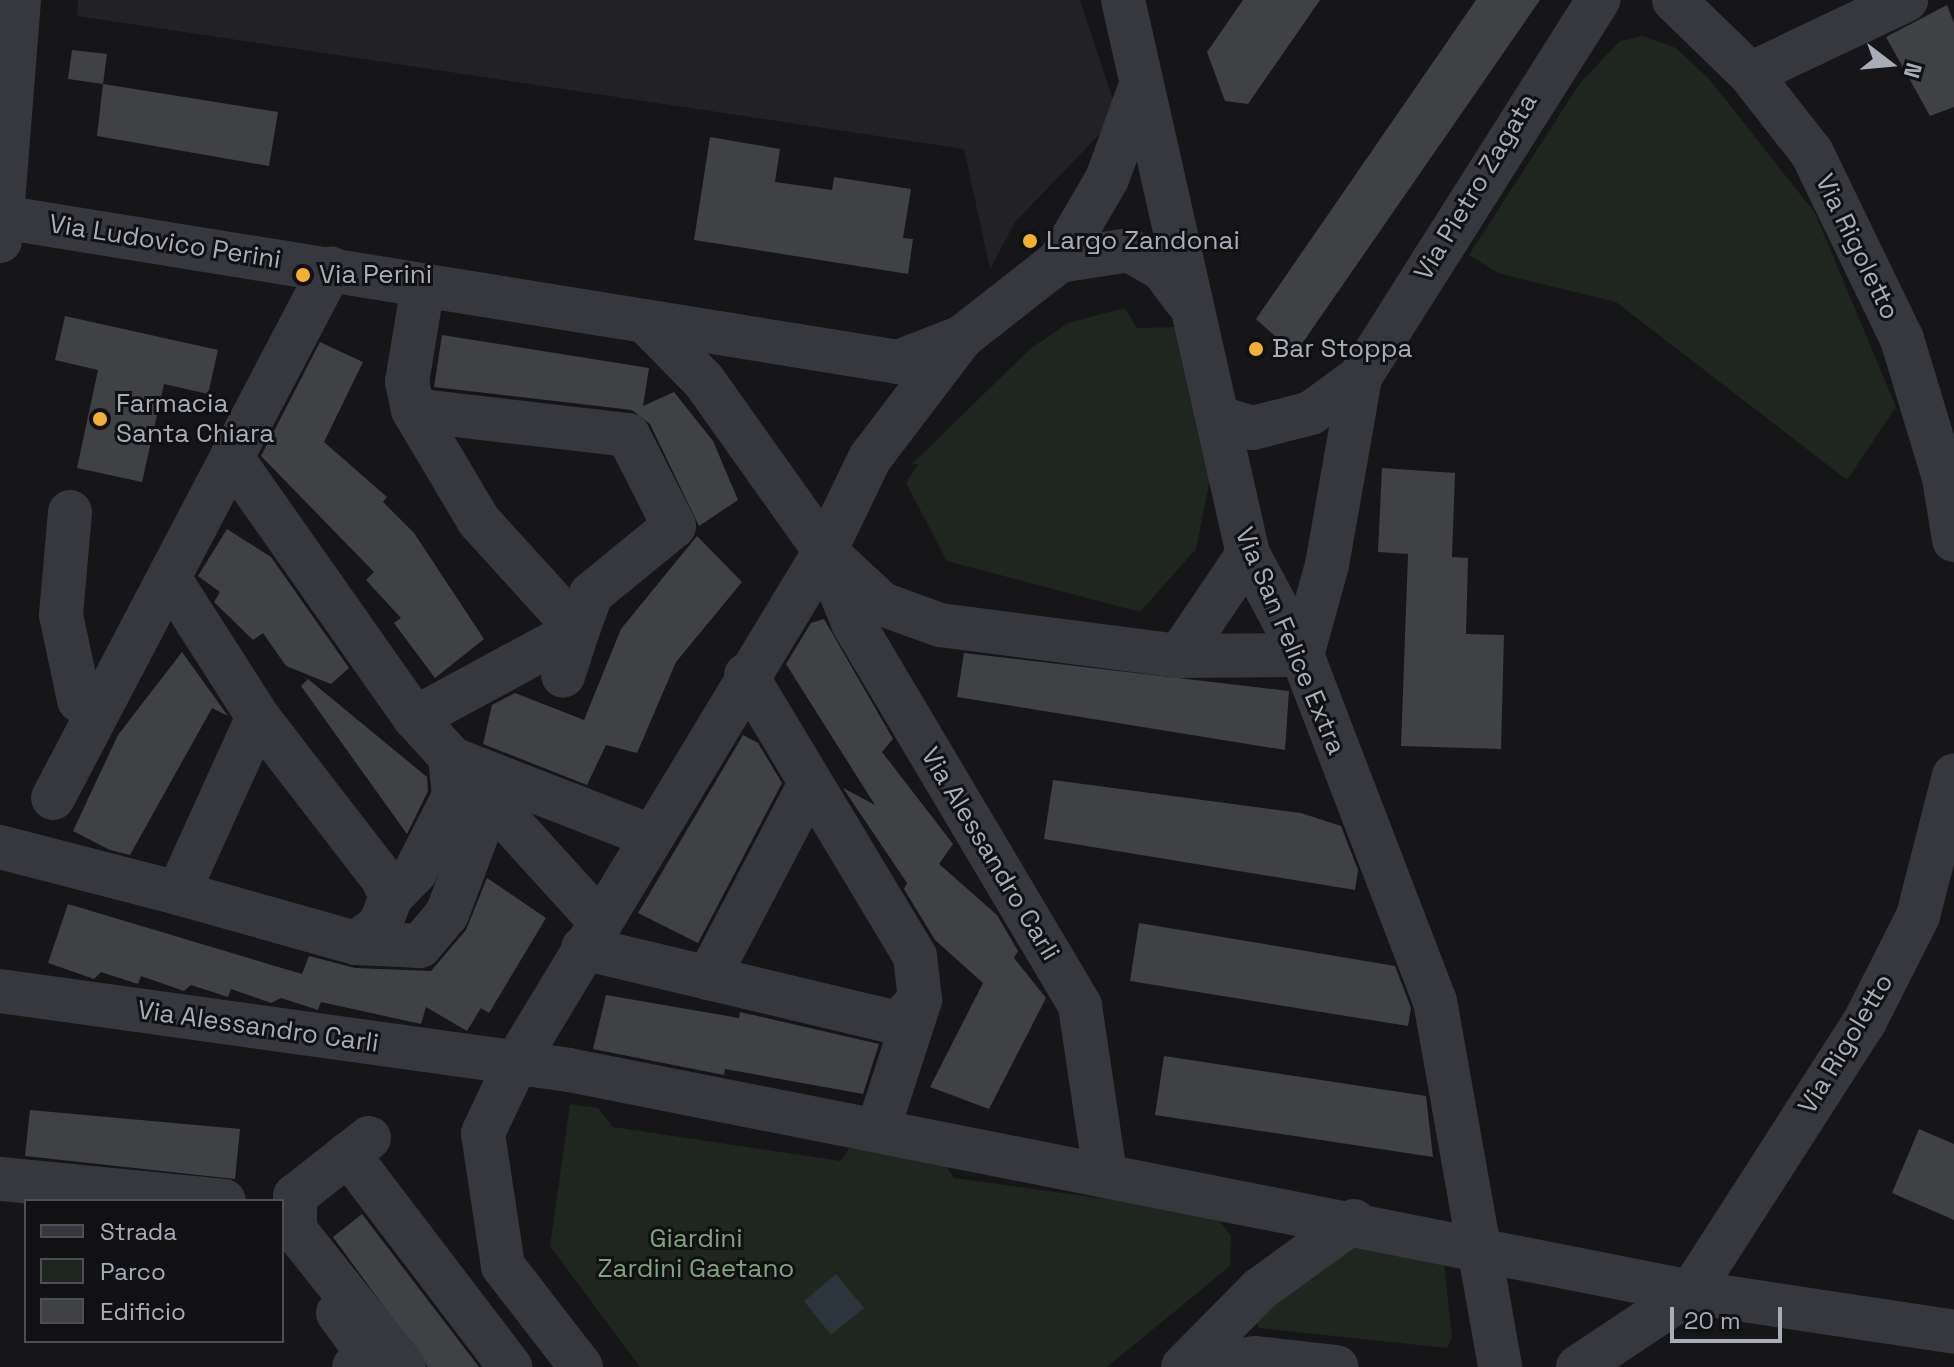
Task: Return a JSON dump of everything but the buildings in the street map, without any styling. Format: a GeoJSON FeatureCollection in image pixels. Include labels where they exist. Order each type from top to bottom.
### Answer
{"type":"FeatureCollection","features":[{"type":"Feature","properties":{"kind":"street"},"geometry":{"type":"LineString","coordinates":[[1,229],[19,0]]}},
{"type":"Feature","properties":{"kind":"street","name":"Via San Felice Extra"},"geometry":{"type":"LineString","coordinates":[[1123,0],[1186,300],[1220,418],[1248,554],[1302,655],[1435,1001],[1475,1244],[1500,1367]]}},
{"type":"Feature","properties":{"kind":"street","name":"Via Pietro Zagata"},"geometry":{"type":"LineString","coordinates":[[1220,418],[1253,428],[1311,413],[1360,377],[1598,0]]}},
{"type":"Feature","properties":{"kind":"street","name":"Via Rigoletto"},"geometry":{"type":"LineString","coordinates":[[1674,0],[1750,74],[1812,153],[1902,339],[1944,478],[1954,540]]}},
{"type":"Feature","properties":{"kind":"street"},"geometry":{"type":"LineString","coordinates":[[1750,74],[1906,0]]}},
{"type":"Feature","properties":{"kind":"street"},"geometry":{"type":"LineString","coordinates":[[581,1367],[503,1266],[483,1133],[517,1061],[746,675],[825,551],[870,458],[962,337],[1059,261],[1107,179],[1141,85]]}},
{"type":"Feature","properties":{"kind":"street","name":"Via Ludovico Perini"},"geometry":{"type":"LineString","coordinates":[[1,229],[331,268],[647,323],[898,362],[962,337]]}},
{"type":"Feature","properties":{"kind":"street"},"geometry":{"type":"LineString","coordinates":[[1059,261],[1129,250],[1163,270],[1186,300]]}},
{"type":"Feature","properties":{"kind":"street"},"geometry":{"type":"LineString","coordinates":[[53,798],[331,268]]}},
{"type":"Feature","properties":{"kind":"street"},"geometry":{"type":"LineString","coordinates":[[423,285],[407,382],[413,410],[479,521],[578,630]]}},
{"type":"Feature","properties":{"kind":"street"},"geometry":{"type":"LineString","coordinates":[[647,323],[704,381],[825,551],[882,604],[940,625],[1179,656],[1302,655]]}},
{"type":"Feature","properties":{"kind":"street","name":"Via Pietro Zagata"},"geometry":{"type":"LineString","coordinates":[[1302,655],[1327,565],[1360,377]]}},
{"type":"Feature","properties":{"kind":"street"},"geometry":{"type":"LineString","coordinates":[[413,410],[628,435],[674,526],[591,594],[563,676]]}},
{"type":"Feature","properties":{"kind":"street"},"geometry":{"type":"LineString","coordinates":[[232,458],[415,718],[489,802],[592,934],[708,978],[897,1023],[920,1000]]}},
{"type":"Feature","properties":{"kind":"street"},"geometry":{"type":"LineString","coordinates":[[70,512],[61,615],[79,700],[97,710]]}},
{"type":"Feature","properties":{"kind":"street","name":"Via Alessandro Carli"},"geometry":{"type":"LineString","coordinates":[[825,551],[853,623],[1080,1006],[1105,1173]]}},
{"type":"Feature","properties":{"kind":"street"},"geometry":{"type":"LineString","coordinates":[[1179,656],[1248,554]]}},
{"type":"Feature","properties":{"kind":"street"},"geometry":{"type":"LineString","coordinates":[[169,578],[258,717],[391,897]]}},
{"type":"Feature","properties":{"kind":"street"},"geometry":{"type":"LineString","coordinates":[[415,718],[578,630]]}},
{"type":"Feature","properties":{"kind":"street"},"geometry":{"type":"LineString","coordinates":[[746,675],[809,786],[915,956],[920,1000],[878,1129]]}},
{"type":"Feature","properties":{"kind":"street"},"geometry":{"type":"LineString","coordinates":[[178,893],[258,717]]}},
{"type":"Feature","properties":{"kind":"street"},"geometry":{"type":"LineString","coordinates":[[450,758],[650,836]]}},
{"type":"Feature","properties":{"kind":"street"},"geometry":{"type":"LineString","coordinates":[[356,943],[380,925],[391,897],[415,872],[454,796],[450,758]]}},
{"type":"Feature","properties":{"kind":"street","name":"Via Rigoletto"},"geometry":{"type":"LineString","coordinates":[[1691,1292],[1864,1023],[1918,916],[1954,776]]}},
{"type":"Feature","properties":{"kind":"street"},"geometry":{"type":"LineString","coordinates":[[708,978],[809,786]]}},
{"type":"Feature","properties":{"kind":"street"},"geometry":{"type":"LineString","coordinates":[[0,847],[356,943],[420,946],[447,914],[489,802]]}},
{"type":"Feature","properties":{"kind":"street","name":"Via Alessandro Carli"},"geometry":{"type":"LineString","coordinates":[[0,991],[517,1061],[1475,1244],[1691,1292],[1954,1332]]}},
{"type":"Feature","properties":{"kind":"street"},"geometry":{"type":"LineString","coordinates":[[404,1367],[295,1230],[295,1196],[359,1146],[510,1367]]}},
{"type":"Feature","properties":{"kind":"street"},"geometry":{"type":"LineString","coordinates":[[0,1179],[204,1199]]}},
{"type":"Feature","properties":{"kind":"street"},"geometry":{"type":"LineString","coordinates":[[1183,1367],[1260,1289],[1354,1221]]}},
{"type":"Feature","properties":{"kind":"street"},"geometry":{"type":"LineString","coordinates":[[284,1246],[368,1354],[354,1367]]}},
{"type":"Feature","properties":{"kind":"street"},"geometry":{"type":"LineString","coordinates":[[1578,1367],[1691,1292]]}},
{"type":"Feature","properties":{"kind":"street"},"geometry":{"type":"LineString","coordinates":[[1197,1367],[1255,1358],[1337,1367]]}},
{"type":"Feature","properties":{"kind":"shaded area"},"geometry":{"type":"Polygon","coordinates":[[[78,0],[1080,0],[1118,115],[1015,222],[990,269],[964,149],[77,16],[78,0]]]}},
{"type":"Feature","properties":{"kind":"shaded area"},"geometry":{"type":"Polygon","coordinates":[[[836,1274],[864,1308],[831,1335],[804,1301],[836,1274]]]}},
{"type":"Feature","properties":{"kind":"green space"},"geometry":{"type":"Polygon","coordinates":[[[1643,36],[1676,48],[1710,80],[1815,213],[1896,407],[1847,480],[1616,302],[1498,273],[1469,255],[1580,83],[1620,41],[1643,36]]]}},
{"type":"Feature","properties":{"kind":"green space"},"geometry":{"type":"Polygon","coordinates":[[[1125,308],[1137,328],[1183,327],[1211,474],[1196,549],[1140,612],[947,561],[906,483],[918,464],[912,464],[1030,349],[1068,323],[1125,308]]]}},
{"type":"Feature","properties":{"kind":"green space","name":"Giardini Zardini Gaetano"},"geometry":{"type":"Polygon","coordinates":[[[570,1104],[598,1108],[613,1127],[841,1161],[856,1137],[932,1146],[954,1178],[1214,1214],[1231,1236],[1230,1266],[1107,1367],[640,1367],[550,1246],[570,1104]]]}},
{"type":"Feature","properties":{"kind":"green space"},"geometry":{"type":"Polygon","coordinates":[[[1373,1244],[1444,1263],[1452,1338],[1447,1348],[1258,1328],[1256,1316],[1347,1250],[1373,1244]]]}},
{"type":"Feature","properties":{"kind":"place","name":"Largo Zandonai"},"geometry":{"type":"Point","coordinates":[1030,241]}},
{"type":"Feature","properties":{"kind":"place","name":"Via Perini"},"geometry":{"type":"Point","coordinates":[303,275]}},
{"type":"Feature","properties":{"kind":"place","name":"Bar Stoppa"},"geometry":{"type":"Point","coordinates":[1256,349]}},
{"type":"Feature","properties":{"kind":"place","name":"Farmacia Santa Chiara"},"geometry":{"type":"Point","coordinates":[100,419]}}]}
